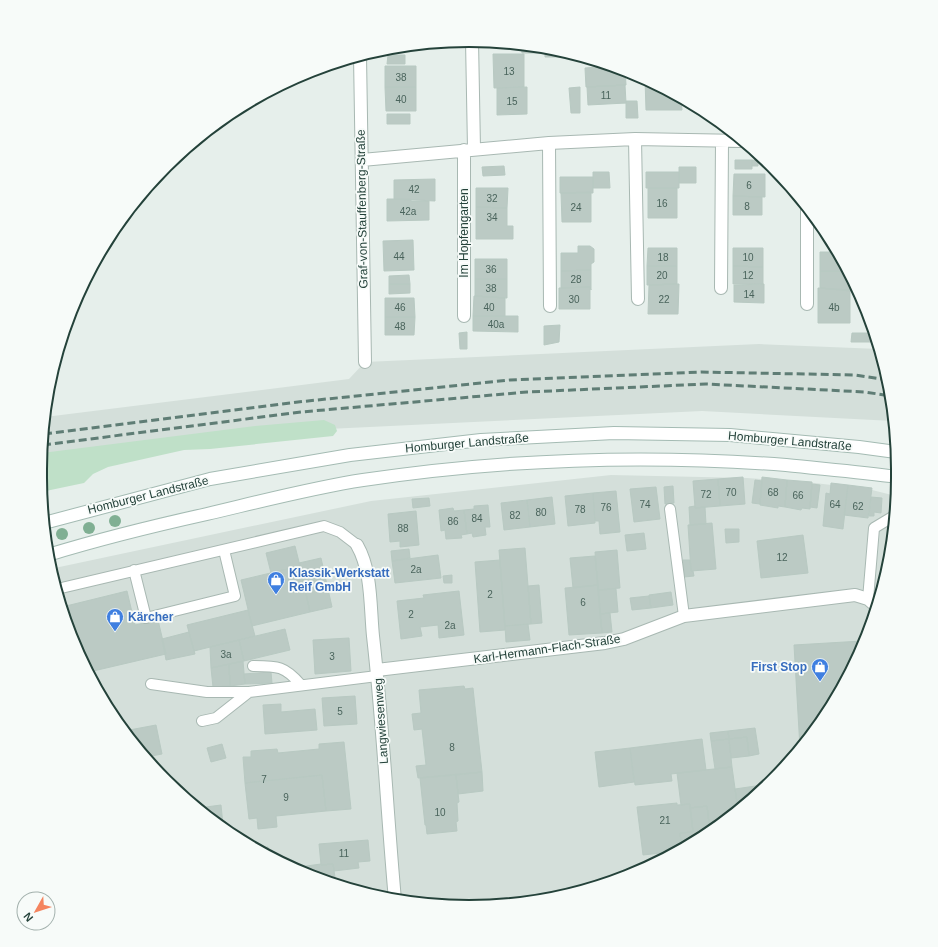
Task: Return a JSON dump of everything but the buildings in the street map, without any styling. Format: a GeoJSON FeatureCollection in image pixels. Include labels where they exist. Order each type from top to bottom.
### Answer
{"type":"FeatureCollection","features":[{"type":"Feature","properties":{"kind":"street","name":"Im Hopfengarten"},"geometry":{"type":"LineString","coordinates":[[464,316],[472,47]]}},
{"type":"Feature","properties":{"kind":"street","name":"Graf-von-Stauffenberg-Straße"},"geometry":{"type":"LineString","coordinates":[[360,61],[365,362]]}},
{"type":"Feature","properties":{"kind":"street"},"geometry":{"type":"LineString","coordinates":[[362,160],[549,143],[636,139],[734,141]]}},
{"type":"Feature","properties":{"kind":"street"},"geometry":{"type":"LineString","coordinates":[[636,139],[638,299]]}},
{"type":"Feature","properties":{"kind":"street"},"geometry":{"type":"LineString","coordinates":[[721,288],[722,141]]}},
{"type":"Feature","properties":{"kind":"street"},"geometry":{"type":"LineString","coordinates":[[549,143],[550,306]]}},
{"type":"Feature","properties":{"kind":"street"},"geometry":{"type":"LineString","coordinates":[[807,216],[807,304]]}},
{"type":"Feature","properties":{"kind":"street","name":"Homburger Landstraße"},"geometry":{"type":"LineString","coordinates":[[50,521],[210,479],[350,455],[481,440],[614,433],[730,435],[890,451]]}},
{"type":"Feature","properties":{"kind":"street","name":"Homburger Landstraße"},"geometry":{"type":"LineString","coordinates":[[54,553],[94,540],[361,480],[485,465],[618,458],[736,461],[862,472],[891,477]]}},
{"type":"Feature","properties":{"kind":"street","name":"Langwiesenweg"},"geometry":{"type":"LineString","coordinates":[[357,545],[364,557],[366,569],[377,673],[394,893]]}},
{"type":"Feature","properties":{"kind":"street","name":"Karl-Hermann-Flach-Straße"},"geometry":{"type":"LineString","coordinates":[[377,673],[605,643],[624,639],[684,616],[856,595],[872,603]]}},
{"type":"Feature","properties":{"kind":"lane"},"geometry":{"type":"LineString","coordinates":[[670,509],[684,616]]}},
{"type":"Feature","properties":{"kind":"lane"},"geometry":{"type":"LineString","coordinates":[[872,603],[874,528],[889,519]]}},
{"type":"Feature","properties":{"kind":"lane"},"geometry":{"type":"LineString","coordinates":[[61,588],[324,526],[340,532],[357,545]]}},
{"type":"Feature","properties":{"kind":"lane"},"geometry":{"type":"LineString","coordinates":[[134,570],[146,618],[235,596],[229,549]]}},
{"type":"Feature","properties":{"kind":"lane"},"geometry":{"type":"LineString","coordinates":[[253,666],[276,666],[290,672],[301,685]]}},
{"type":"Feature","properties":{"kind":"lane"},"geometry":{"type":"LineString","coordinates":[[151,684],[207,692],[249,692],[377,673]]}},
{"type":"Feature","properties":{"kind":"lane"},"geometry":{"type":"LineString","coordinates":[[202,721],[216,718],[249,692]]}},
{"type":"Feature","properties":{"kind":"shaded area"},"geometry":{"type":"Polygon","coordinates":[[[759,344],[874,349],[883,387],[888,421],[702,411],[307,430],[47,462],[51,416],[349,379],[365,362],[759,344]]]}},
{"type":"Feature","properties":{"kind":"shaded area"},"geometry":{"type":"Polygon","coordinates":[[[611,475],[747,478],[815,483],[872,490],[890,495],[883,560],[869,614],[859,639],[847,665],[820,712],[804,735],[767,776],[726,813],[703,829],[656,856],[630,868],[605,878],[551,892],[497,899],[469,900],[441,899],[387,892],[333,878],[282,856],[235,829],[212,813],[171,776],[152,756],[134,735],[118,712],[91,665],[79,639],[69,614],[61,587],[57,568],[371,501],[611,475]]]}},
{"type":"Feature","properties":{"kind":"green space"},"geometry":{"type":"Polygon","coordinates":[[[324,420],[335,425],[337,431],[333,436],[210,449],[184,450],[108,467],[93,474],[84,483],[47,491],[48,452],[255,426],[324,420]]]}},
{"type":"Feature","properties":{"kind":"railway"},"geometry":{"type":"LineString","coordinates":[[49,433],[298,402],[510,380],[701,372],[855,375],[881,379]]}},
{"type":"Feature","properties":{"kind":"railway"},"geometry":{"type":"LineString","coordinates":[[48,444],[301,412],[527,392],[706,384],[865,392],[884,395]]}},
{"type":"Feature","properties":{"kind":"place","name":"Klassik-Werkstatt Reif GmbH"},"geometry":{"type":"Point","coordinates":[276,595]}},
{"type":"Feature","properties":{"kind":"place","name":"Kärcher"},"geometry":{"type":"Point","coordinates":[115,632]}},
{"type":"Feature","properties":{"kind":"place","name":"First Stop"},"geometry":{"type":"Point","coordinates":[820,682]}}]}
